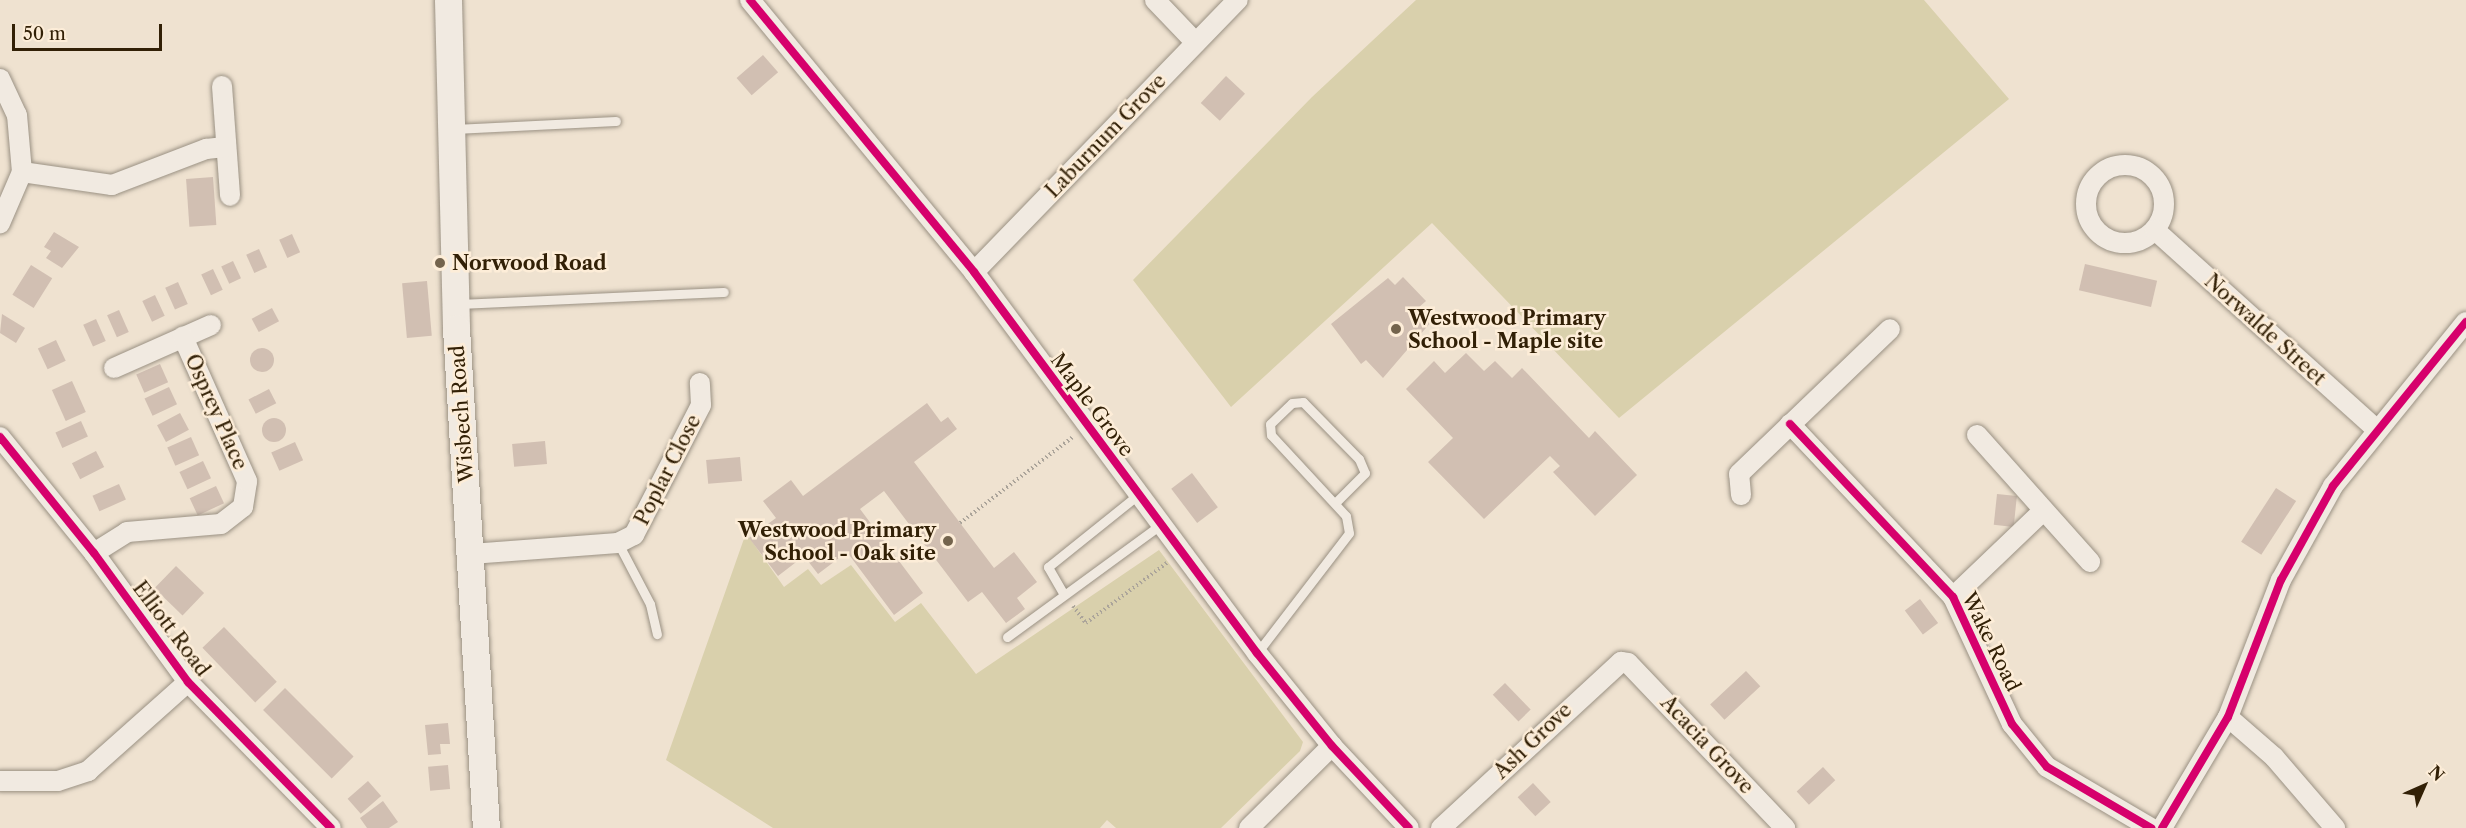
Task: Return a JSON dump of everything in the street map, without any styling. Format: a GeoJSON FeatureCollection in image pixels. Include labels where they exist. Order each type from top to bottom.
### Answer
{"type":"FeatureCollection","features":[{"type":"Feature","properties":{"kind":"main road","name":"Wisbech Road"},"geometry":{"type":"LineString","coordinates":[[448,0],[456,304],[486,828]]}},
{"type":"Feature","properties":{"kind":"street","name":"Maple Grove"},"geometry":{"type":"LineString","coordinates":[[750,0],[974,272],[1257,653],[1332,746],[1409,828]]}},
{"type":"Feature","properties":{"kind":"street"},"geometry":{"type":"LineString","coordinates":[[1155,0],[1196,43]]}},
{"type":"Feature","properties":{"kind":"street","name":"Laburnum Grove"},"geometry":{"type":"LineString","coordinates":[[974,272],[1238,0]]}},
{"type":"Feature","properties":{"kind":"street"},"geometry":{"type":"LineString","coordinates":[[0,79],[5,100],[22,141],[22,172],[0,224]]}},
{"type":"Feature","properties":{"kind":"street"},"geometry":{"type":"LineString","coordinates":[[222,86],[230,196]]}},
{"type":"Feature","properties":{"kind":"street"},"geometry":{"type":"LineString","coordinates":[[22,172],[112,185],[206,149],[225,147]]}},
{"type":"Feature","properties":{"kind":"street","name":"Norwalde Street"},"geometry":{"type":"LineString","coordinates":[[2155,230],[2376,429]]}},
{"type":"Feature","properties":{"kind":"street"},"geometry":{"type":"LineString","coordinates":[[2162,828],[2228,717],[2281,580],[2333,486],[2376,429],[2466,322]]}},
{"type":"Feature","properties":{"kind":"street","name":"Osprey Place"},"geometry":{"type":"LineString","coordinates":[[114,368],[211,325]]}},
{"type":"Feature","properties":{"kind":"street"},"geometry":{"type":"LineString","coordinates":[[1741,495],[1738,474],[1890,329]]}},
{"type":"Feature","properties":{"kind":"street","name":"Osprey Place"},"geometry":{"type":"LineString","coordinates":[[94,552],[127,532],[221,524],[243,507],[247,481],[183,337]]}},
{"type":"Feature","properties":{"kind":"street","name":"Poplar Close"},"geometry":{"type":"LineString","coordinates":[[471,554],[618,543],[634,535],[701,405],[700,383]]}},
{"type":"Feature","properties":{"kind":"street","name":"Wake Road"},"geometry":{"type":"LineString","coordinates":[[1790,424],[1953,597],[2012,724],[2047,767],[2151,828]]}},
{"type":"Feature","properties":{"kind":"street"},"geometry":{"type":"LineString","coordinates":[[1977,435],[2042,512],[2090,562]]}},
{"type":"Feature","properties":{"kind":"street","name":"Elliott Road"},"geometry":{"type":"LineString","coordinates":[[0,437],[94,552],[188,682],[331,828]]}},
{"type":"Feature","properties":{"kind":"street"},"geometry":{"type":"LineString","coordinates":[[1953,597],[2042,512]]}},
{"type":"Feature","properties":{"kind":"street","name":"Ash Grove"},"geometry":{"type":"LineString","coordinates":[[1441,828],[1612,666],[1628,663]]}},
{"type":"Feature","properties":{"kind":"street","name":"Acacia Grove"},"geometry":{"type":"LineString","coordinates":[[1628,663],[1785,828]]}},
{"type":"Feature","properties":{"kind":"street"},"geometry":{"type":"LineString","coordinates":[[0,781],[58,781],[88,771],[188,682]]}},
{"type":"Feature","properties":{"kind":"street"},"geometry":{"type":"LineString","coordinates":[[2228,717],[2274,757],[2335,828]]}},
{"type":"Feature","properties":{"kind":"street"},"geometry":{"type":"LineString","coordinates":[[1249,828],[1332,746]]}},
{"type":"Feature","properties":{"kind":"lane"},"geometry":{"type":"LineString","coordinates":[[452,129],[616,120]]}},
{"type":"Feature","properties":{"kind":"lane"},"geometry":{"type":"LineString","coordinates":[[456,304],[724,292]]}},
{"type":"Feature","properties":{"kind":"lane"},"geometry":{"type":"LineString","coordinates":[[1257,653],[1349,533],[1346,516],[1271,435],[1270,424],[1292,403],[1303,402],[1359,459],[1365,473],[1335,503]]}},
{"type":"Feature","properties":{"kind":"lane"},"geometry":{"type":"LineString","coordinates":[[1061,594],[1047,567],[1138,495]]}},
{"type":"Feature","properties":{"kind":"lane"},"geometry":{"type":"LineString","coordinates":[[1007,638],[1061,594],[1160,525]]}},
{"type":"Feature","properties":{"kind":"lane"},"geometry":{"type":"LineString","coordinates":[[618,543],[650,604],[657,634]]}},
{"type":"Feature","properties":{"kind":"path"},"geometry":{"type":"LineString","coordinates":[[960,523],[1076,435]]}},
{"type":"Feature","properties":{"kind":"path"},"geometry":{"type":"LineString","coordinates":[[1061,594],[1086,623],[1181,552]]}},
{"type":"Feature","properties":{"kind":"shaded area"},"geometry":{"type":"Polygon","coordinates":[[[1416,0],[1924,0],[2009,99],[1619,418],[1432,223],[1231,407],[1133,280],[1312,97],[1416,0]]]}},
{"type":"Feature","properties":{"kind":"shaded area"},"geometry":{"type":"Polygon","coordinates":[[[746,533],[784,587],[808,569],[821,585],[851,565],[895,622],[921,603],[976,674],[1159,550],[1303,742],[1300,751],[1221,828],[1116,828],[1107,820],[1100,828],[773,828],[666,760],[746,533]]]}},
{"type":"Feature","properties":{"kind":"building"},"geometry":{"type":"Polygon","coordinates":[[[763,55],[778,72],[752,95],[737,78],[763,55]]]}},
{"type":"Feature","properties":{"kind":"building"},"geometry":{"type":"Polygon","coordinates":[[[1226,76],[1245,94],[1220,121],[1201,103],[1226,76]]]}},
{"type":"Feature","properties":{"kind":"building"},"geometry":{"type":"Polygon","coordinates":[[[213,177],[216,225],[189,227],[186,179],[213,177]]]}},
{"type":"Feature","properties":{"kind":"building"},"geometry":{"type":"Polygon","coordinates":[[[54,232],[79,247],[62,268],[46,258],[51,251],[44,247],[54,232]]]}},
{"type":"Feature","properties":{"kind":"building"},"geometry":{"type":"Polygon","coordinates":[[[292,234],[300,252],[287,258],[279,240],[292,234]]]}},
{"type":"Feature","properties":{"kind":"building"},"geometry":{"type":"Polygon","coordinates":[[[259,249],[267,267],[254,273],[246,255],[259,249]]]}},
{"type":"Feature","properties":{"kind":"building"},"geometry":{"type":"Polygon","coordinates":[[[233,261],[241,278],[229,284],[221,266],[233,261]]]}},
{"type":"Feature","properties":{"kind":"building"},"geometry":{"type":"Polygon","coordinates":[[[2085,264],[2157,281],[2151,307],[2079,290],[2085,264]]]}},
{"type":"Feature","properties":{"kind":"building"},"geometry":{"type":"Polygon","coordinates":[[[31,265],[52,278],[34,308],[12,295],[31,265]]]}},
{"type":"Feature","properties":{"kind":"building"},"geometry":{"type":"Polygon","coordinates":[[[213,269],[223,290],[211,295],[201,274],[213,269]]]}},
{"type":"Feature","properties":{"kind":"building"},"geometry":{"type":"Polygon","coordinates":[[[1403,277],[1426,301],[1418,308],[1431,322],[1383,378],[1366,360],[1361,364],[1331,324],[1388,278],[1395,285],[1403,277]]]}},
{"type":"Feature","properties":{"kind":"building"},"geometry":{"type":"Polygon","coordinates":[[[427,281],[432,336],[407,338],[402,283],[427,281]]]}},
{"type":"Feature","properties":{"kind":"building"},"geometry":{"type":"Polygon","coordinates":[[[178,282],[188,304],[175,310],[165,288],[178,282]]]}},
{"type":"Feature","properties":{"kind":"building"},"geometry":{"type":"Polygon","coordinates":[[[155,295],[165,316],[152,322],[142,301],[155,295]]]}},
{"type":"Feature","properties":{"kind":"building"},"geometry":{"type":"Polygon","coordinates":[[[272,308],[279,321],[259,332],[252,319],[272,308]]]}},
{"type":"Feature","properties":{"kind":"building"},"geometry":{"type":"Polygon","coordinates":[[[119,310],[129,332],[117,337],[107,315],[119,310]]]}},
{"type":"Feature","properties":{"kind":"building"},"geometry":{"type":"Polygon","coordinates":[[[2,314],[25,328],[16,343],[0,333],[2,314]]]}},
{"type":"Feature","properties":{"kind":"building"},"geometry":{"type":"Polygon","coordinates":[[[96,319],[106,341],[93,347],[83,325],[96,319]]]}},
{"type":"Feature","properties":{"kind":"building"},"geometry":{"type":"Polygon","coordinates":[[[56,340],[66,361],[48,369],[38,348],[56,340]]]}},
{"type":"Feature","properties":{"kind":"building"},"geometry":{"type":"Polygon","coordinates":[[[262,348],[271,351],[274,360],[271,369],[262,372],[253,369],[250,360],[253,351],[262,348]]]}},
{"type":"Feature","properties":{"kind":"building"},"geometry":{"type":"Polygon","coordinates":[[[1466,353],[1484,371],[1495,361],[1512,378],[1522,368],[1589,438],[1595,431],[1637,475],[1595,516],[1553,472],[1560,466],[1550,456],[1484,519],[1428,462],[1453,438],[1406,389],[1434,361],[1445,373],[1466,353]]]}},
{"type":"Feature","properties":{"kind":"building"},"geometry":{"type":"Polygon","coordinates":[[[160,364],[168,382],[144,393],[136,375],[160,364]]]}},
{"type":"Feature","properties":{"kind":"building"},"geometry":{"type":"Polygon","coordinates":[[[72,381],[86,412],[66,421],[52,390],[72,381]]]}},
{"type":"Feature","properties":{"kind":"building"},"geometry":{"type":"Polygon","coordinates":[[[169,387],[177,404],[153,416],[145,398],[169,387]]]}},
{"type":"Feature","properties":{"kind":"building"},"geometry":{"type":"Polygon","coordinates":[[[269,389],[276,403],[256,414],[249,399],[269,389]]]}},
{"type":"Feature","properties":{"kind":"building"},"geometry":{"type":"Polygon","coordinates":[[[927,403],[941,422],[948,417],[957,429],[914,462],[994,568],[1014,552],[1037,582],[1017,598],[1025,609],[1006,623],[982,592],[968,602],[884,491],[860,509],[923,593],[894,615],[847,552],[818,574],[804,556],[778,576],[749,538],[776,518],[763,501],[791,480],[803,496],[927,403]]]}},
{"type":"Feature","properties":{"kind":"building"},"geometry":{"type":"Polygon","coordinates":[[[180,413],[189,430],[166,442],[157,425],[180,413]]]}},
{"type":"Feature","properties":{"kind":"building"},"geometry":{"type":"Polygon","coordinates":[[[269,418],[279,418],[286,425],[286,435],[279,442],[269,442],[262,435],[262,425],[269,418]]]}},
{"type":"Feature","properties":{"kind":"building"},"geometry":{"type":"Polygon","coordinates":[[[81,421],[88,437],[62,448],[55,432],[81,421]]]}},
{"type":"Feature","properties":{"kind":"building"},"geometry":{"type":"Polygon","coordinates":[[[191,437],[199,455],[175,466],[167,448],[191,437]]]}},
{"type":"Feature","properties":{"kind":"building"},"geometry":{"type":"Polygon","coordinates":[[[545,441],[547,464],[514,467],[512,444],[545,441]]]}},
{"type":"Feature","properties":{"kind":"building"},"geometry":{"type":"Polygon","coordinates":[[[295,442],[303,460],[279,471],[271,453],[295,442]]]}},
{"type":"Feature","properties":{"kind":"building"},"geometry":{"type":"Polygon","coordinates":[[[96,451],[104,467],[80,479],[72,463],[96,451]]]}},
{"type":"Feature","properties":{"kind":"building"},"geometry":{"type":"Polygon","coordinates":[[[740,457],[742,481],[708,484],[706,460],[740,457]]]}},
{"type":"Feature","properties":{"kind":"building"},"geometry":{"type":"Polygon","coordinates":[[[203,461],[211,478],[187,489],[179,472],[203,461]]]}},
{"type":"Feature","properties":{"kind":"building"},"geometry":{"type":"Polygon","coordinates":[[[1192,473],[1218,507],[1197,523],[1171,489],[1192,473]]]}},
{"type":"Feature","properties":{"kind":"building"},"geometry":{"type":"Polygon","coordinates":[[[119,484],[126,500],[99,511],[93,496],[119,484]]]}},
{"type":"Feature","properties":{"kind":"building"},"geometry":{"type":"Polygon","coordinates":[[[216,486],[224,503],[198,515],[190,498],[216,486]]]}},
{"type":"Feature","properties":{"kind":"building"},"geometry":{"type":"Polygon","coordinates":[[[2276,488],[2296,501],[2261,555],[2241,542],[2276,488]]]}},
{"type":"Feature","properties":{"kind":"building"},"geometry":{"type":"Polygon","coordinates":[[[1997,494],[2017,496],[2014,527],[1994,525],[1997,494]]]}},
{"type":"Feature","properties":{"kind":"building"},"geometry":{"type":"Polygon","coordinates":[[[176,566],[204,593],[183,615],[154,588],[176,566]]]}},
{"type":"Feature","properties":{"kind":"building"},"geometry":{"type":"Polygon","coordinates":[[[1920,599],[1938,623],[1923,634],[1905,610],[1920,599]]]}},
{"type":"Feature","properties":{"kind":"building"},"geometry":{"type":"Polygon","coordinates":[[[224,627],[277,682],[255,703],[202,648],[224,627]]]}},
{"type":"Feature","properties":{"kind":"building"},"geometry":{"type":"Polygon","coordinates":[[[1746,671],[1760,686],[1724,720],[1710,704],[1746,671]]]}},
{"type":"Feature","properties":{"kind":"building"},"geometry":{"type":"Polygon","coordinates":[[[1505,683],[1531,710],[1518,721],[1493,695],[1505,683]]]}},
{"type":"Feature","properties":{"kind":"building"},"geometry":{"type":"Polygon","coordinates":[[[285,688],[354,757],[332,779],[263,710],[285,688]]]}},
{"type":"Feature","properties":{"kind":"building"},"geometry":{"type":"Polygon","coordinates":[[[448,723],[450,744],[440,744],[441,754],[428,755],[425,725],[448,723]]]}},
{"type":"Feature","properties":{"kind":"building"},"geometry":{"type":"Polygon","coordinates":[[[448,765],[450,789],[430,791],[428,767],[448,765]]]}},
{"type":"Feature","properties":{"kind":"building"},"geometry":{"type":"Polygon","coordinates":[[[1823,767],[1835,780],[1809,805],[1797,792],[1823,767]]]}},
{"type":"Feature","properties":{"kind":"building"},"geometry":{"type":"Polygon","coordinates":[[[368,781],[381,796],[361,814],[348,799],[368,781]]]}},
{"type":"Feature","properties":{"kind":"building"},"geometry":{"type":"Polygon","coordinates":[[[1533,783],[1551,802],[1535,816],[1518,797],[1533,783]]]}},
{"type":"Feature","properties":{"kind":"building"},"geometry":{"type":"Polygon","coordinates":[[[383,801],[398,822],[389,828],[367,828],[360,818],[383,801]]]}},
{"type":"Feature","properties":{"kind":"cycle path"},"geometry":{"type":"LineString","coordinates":[[750,0],[974,272],[1257,653],[1332,746],[1409,828]]}},
{"type":"Feature","properties":{"kind":"cycle path"},"geometry":{"type":"LineString","coordinates":[[2162,828],[2228,717],[2281,580],[2333,486],[2466,322]]}},
{"type":"Feature","properties":{"kind":"cycle path"},"geometry":{"type":"LineString","coordinates":[[1790,424],[1953,597],[2012,724],[2047,767],[2151,828]]}},
{"type":"Feature","properties":{"kind":"cycle path"},"geometry":{"type":"LineString","coordinates":[[0,437],[94,553],[188,682],[331,828]]}},
{"type":"Feature","properties":{"kind":"place","name":"Norwood Road"},"geometry":{"type":"Point","coordinates":[440,263]}},
{"type":"Feature","properties":{"kind":"place","name":"Westwood Primary School - Maple site"},"geometry":{"type":"Point","coordinates":[1396,329]}},
{"type":"Feature","properties":{"kind":"place","name":"Westwood Primary School - Oak site"},"geometry":{"type":"Point","coordinates":[948,541]}}]}
